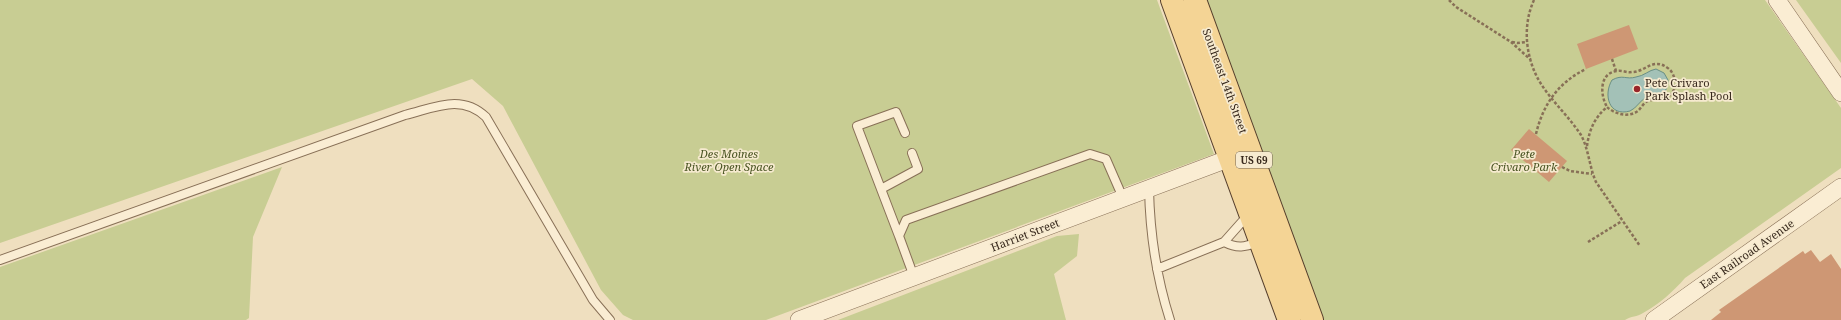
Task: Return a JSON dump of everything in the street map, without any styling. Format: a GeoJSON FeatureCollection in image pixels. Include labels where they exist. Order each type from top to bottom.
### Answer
{"type":"FeatureCollection","features":[{"type":"Feature","properties":{"kind":"main road","name":"Southeast 14th Street"},"geometry":{"type":"LineString","coordinates":[[1172,0],[1261,241],[1285,318]]}},
{"type":"Feature","properties":{"kind":"main road","name":"Southeast 14th Street"},"geometry":{"type":"LineString","coordinates":[[1195,0],[1312,320]]}},
{"type":"Feature","properties":{"kind":"street"},"geometry":{"type":"LineString","coordinates":[[1777,0],[1841,93]]}},
{"type":"Feature","properties":{"kind":"street","name":"Harriet Street"},"geometry":{"type":"LineString","coordinates":[[799,320],[1251,150]]}},
{"type":"Feature","properties":{"kind":"street","name":"East Railroad Avenue"},"geometry":{"type":"LineString","coordinates":[[1662,318],[1841,187]]}},
{"type":"Feature","properties":{"kind":"lane"},"geometry":{"type":"LineString","coordinates":[[0,260],[405,115],[457,103],[468,104],[478,109],[486,117],[593,300],[610,320]]}},
{"type":"Feature","properties":{"kind":"lane"},"geometry":{"type":"LineString","coordinates":[[905,133],[896,112],[857,126],[914,277]]}},
{"type":"Feature","properties":{"kind":"lane"},"geometry":{"type":"LineString","coordinates":[[881,189],[918,169],[912,153]]}},
{"type":"Feature","properties":{"kind":"lane"},"geometry":{"type":"LineString","coordinates":[[899,236],[906,220],[1090,154],[1106,159],[1123,198]]}},
{"type":"Feature","properties":{"kind":"lane"},"geometry":{"type":"LineString","coordinates":[[1149,188],[1151,228],[1157,269],[1170,320]]}},
{"type":"Feature","properties":{"kind":"lane"},"geometry":{"type":"LineString","coordinates":[[1157,269],[1224,242],[1250,213]]}},
{"type":"Feature","properties":{"kind":"lane"},"geometry":{"type":"LineString","coordinates":[[1224,242],[1233,246],[1243,247],[1261,241]]}},
{"type":"Feature","properties":{"kind":"path"},"geometry":{"type":"LineString","coordinates":[[1449,0],[1456,7],[1511,42],[1531,60]]}},
{"type":"Feature","properties":{"kind":"path"},"geometry":{"type":"LineString","coordinates":[[1534,0],[1528,20],[1527,42],[1537,77],[1572,123],[1587,147],[1592,174],[1603,194],[1640,246]]}},
{"type":"Feature","properties":{"kind":"path"},"geometry":{"type":"LineString","coordinates":[[1511,42],[1517,44],[1527,42]]}},
{"type":"Feature","properties":{"kind":"path"},"geometry":{"type":"LineString","coordinates":[[1612,59],[1616,71]]}},
{"type":"Feature","properties":{"kind":"path"},"geometry":{"type":"LineString","coordinates":[[1648,65],[1663,65],[1670,70],[1675,82],[1672,92],[1667,97],[1661,100],[1646,102],[1636,112],[1628,114],[1619,114],[1607,107],[1602,100],[1603,82],[1608,74],[1616,71],[1633,72],[1648,65]]}},
{"type":"Feature","properties":{"kind":"path"},"geometry":{"type":"LineString","coordinates":[[1536,134],[1541,116],[1551,96],[1568,79],[1586,68]]}},
{"type":"Feature","properties":{"kind":"path"},"geometry":{"type":"LineString","coordinates":[[1587,147],[1591,127],[1597,117],[1607,107]]}},
{"type":"Feature","properties":{"kind":"path"},"geometry":{"type":"LineString","coordinates":[[1562,167],[1592,174]]}},
{"type":"Feature","properties":{"kind":"path"},"geometry":{"type":"LineString","coordinates":[[1588,242],[1622,221]]}},
{"type":"Feature","properties":{"kind":"green space","name":"Des Moines River Open Space"},"geometry":{"type":"Polygon","coordinates":[[[0,0],[1157,0],[1214,154],[766,320],[633,320],[623,315],[601,290],[503,106],[472,79],[0,243],[0,0]]]}},
{"type":"Feature","properties":{"kind":"green space","name":"Pete Crivaro Park"},"geometry":{"type":"Polygon","coordinates":[[[1207,0],[1765,0],[1841,108],[1841,168],[1685,278],[1671,293],[1655,306],[1641,314],[1625,320],[1322,320],[1207,0]]]}},
{"type":"Feature","properties":{"kind":"green space"},"geometry":{"type":"Polygon","coordinates":[[[1796,0],[1841,0],[1841,63],[1796,0]]]}},
{"type":"Feature","properties":{"kind":"green space"},"geometry":{"type":"Polygon","coordinates":[[[282,167],[253,237],[249,318],[246,320],[0,320],[0,267],[282,167]]]}},
{"type":"Feature","properties":{"kind":"green space"},"geometry":{"type":"Polygon","coordinates":[[[1079,234],[1077,256],[1054,274],[1066,320],[838,320],[1057,236],[1079,234]]]}},
{"type":"Feature","properties":{"kind":"water","name":"Pete Crivaro Park Splash Pool"},"geometry":{"type":"Polygon","coordinates":[[[1656,69],[1664,73],[1668,80],[1668,85],[1665,91],[1659,95],[1645,98],[1630,111],[1617,111],[1613,108],[1608,98],[1609,86],[1612,80],[1619,77],[1633,78],[1656,69]]]}},
{"type":"Feature","properties":{"kind":"building"},"geometry":{"type":"Polygon","coordinates":[[[1629,25],[1638,49],[1586,69],[1577,44],[1629,25]]]}},
{"type":"Feature","properties":{"kind":"building"},"geometry":{"type":"Polygon","coordinates":[[[1529,129],[1567,161],[1549,182],[1511,150],[1529,129]]]}},
{"type":"Feature","properties":{"kind":"building"},"geometry":{"type":"Polygon","coordinates":[[[1811,250],[1820,262],[1831,254],[1841,269],[1841,320],[1711,320],[1721,312],[1719,310],[1803,251],[1805,254],[1811,250]]]}},
{"type":"Feature","properties":{"kind":"place","name":"Pete Crivaro Park Splash Pool"},"geometry":{"type":"Point","coordinates":[1637,89]}}]}
